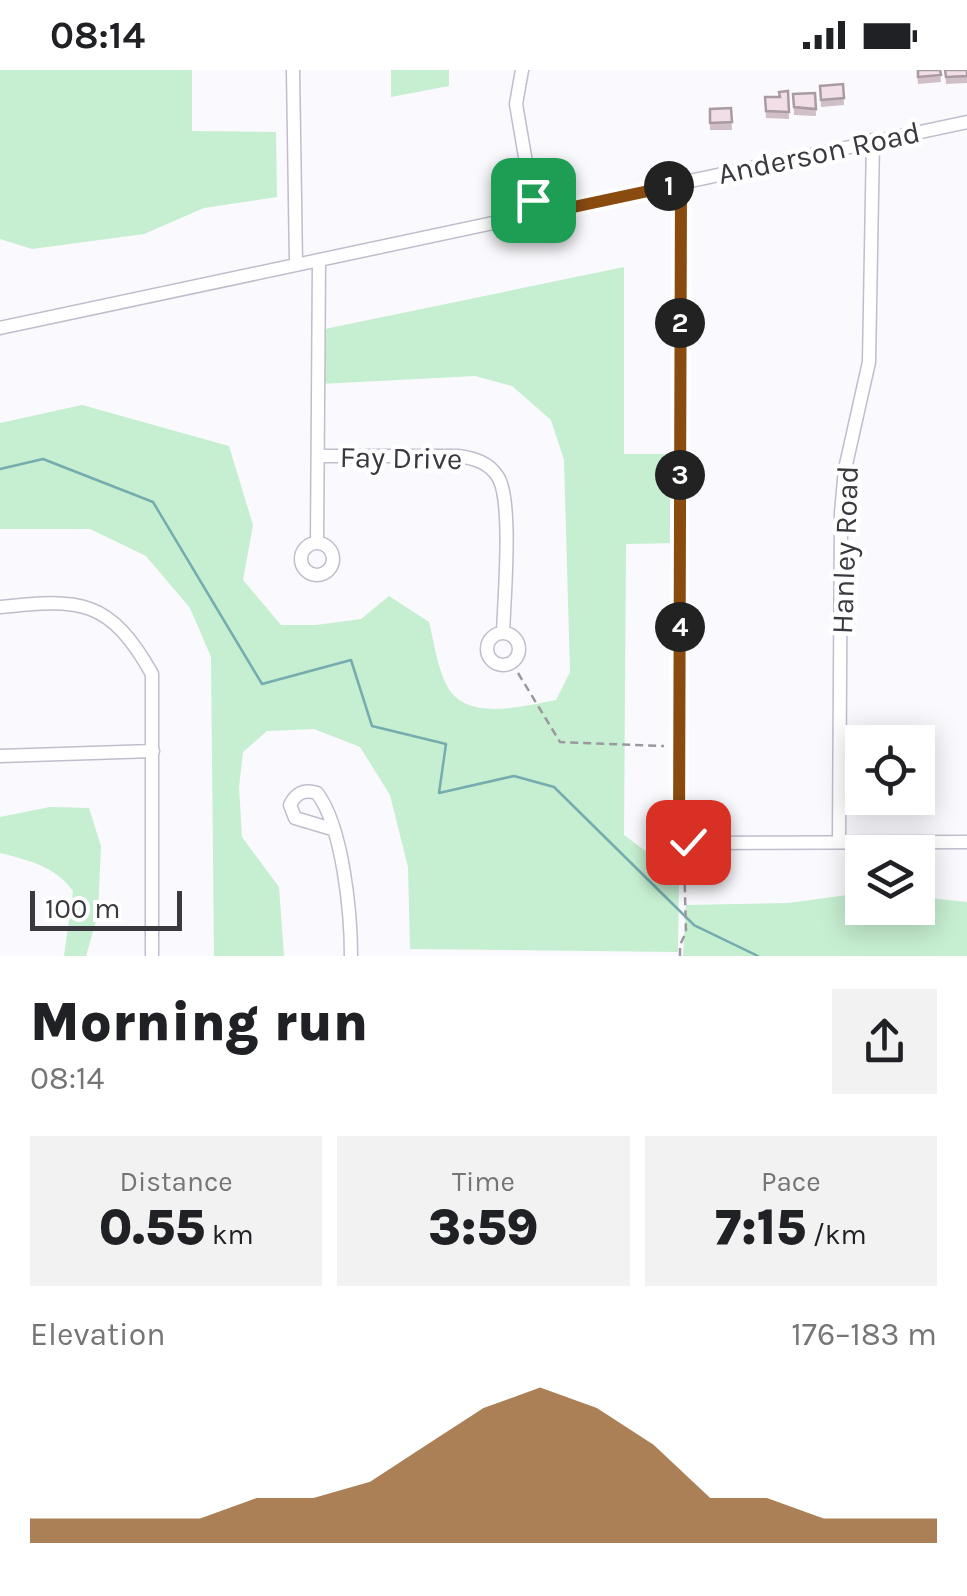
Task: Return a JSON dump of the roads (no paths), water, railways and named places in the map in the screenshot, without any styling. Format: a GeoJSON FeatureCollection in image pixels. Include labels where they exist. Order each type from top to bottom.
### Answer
{"type":"FeatureCollection","features":[{"type":"Feature","properties":{"kind":"street"},"geometry":{"type":"LineString","coordinates":[[0,328],[296,264],[293,70]]}},
{"type":"Feature","properties":{"kind":"street"},"geometry":{"type":"LineString","coordinates":[[522,70],[516,104],[536,215]]}},
{"type":"Feature","properties":{"kind":"street","name":"Anderson Road"},"geometry":{"type":"LineString","coordinates":[[296,264],[967,122]]}},
{"type":"Feature","properties":{"kind":"street","name":"Hanley Road"},"geometry":{"type":"LineString","coordinates":[[839,842],[841,513],[845,469],[868,362],[873,140]]}},
{"type":"Feature","properties":{"kind":"street"},"geometry":{"type":"LineString","coordinates":[[681,184],[681,850],[839,842],[967,842]]}},
{"type":"Feature","properties":{"kind":"street"},"geometry":{"type":"LineString","coordinates":[[317,543],[320,260]]}},
{"type":"Feature","properties":{"kind":"street","name":"Fay Drive"},"geometry":{"type":"LineString","coordinates":[[320,456],[458,456],[478,460],[498,477],[506,506],[503,633]]}},
{"type":"Feature","properties":{"kind":"street"},"geometry":{"type":"LineString","coordinates":[[0,607],[49,602],[86,606],[110,618],[134,642],[152,674],[152,956]]}},
{"type":"Feature","properties":{"kind":"street"},"geometry":{"type":"LineString","coordinates":[[0,756],[153,751]]}},
{"type":"Feature","properties":{"kind":"street"},"geometry":{"type":"LineString","coordinates":[[332,830],[349,904],[351,956]]}},
{"type":"Feature","properties":{"kind":"waterway"},"geometry":{"type":"LineString","coordinates":[[0,469],[43,459],[153,502],[262,684],[351,660],[372,726],[446,744],[439,793],[514,776],[554,787],[694,925],[758,956]]}}]}
